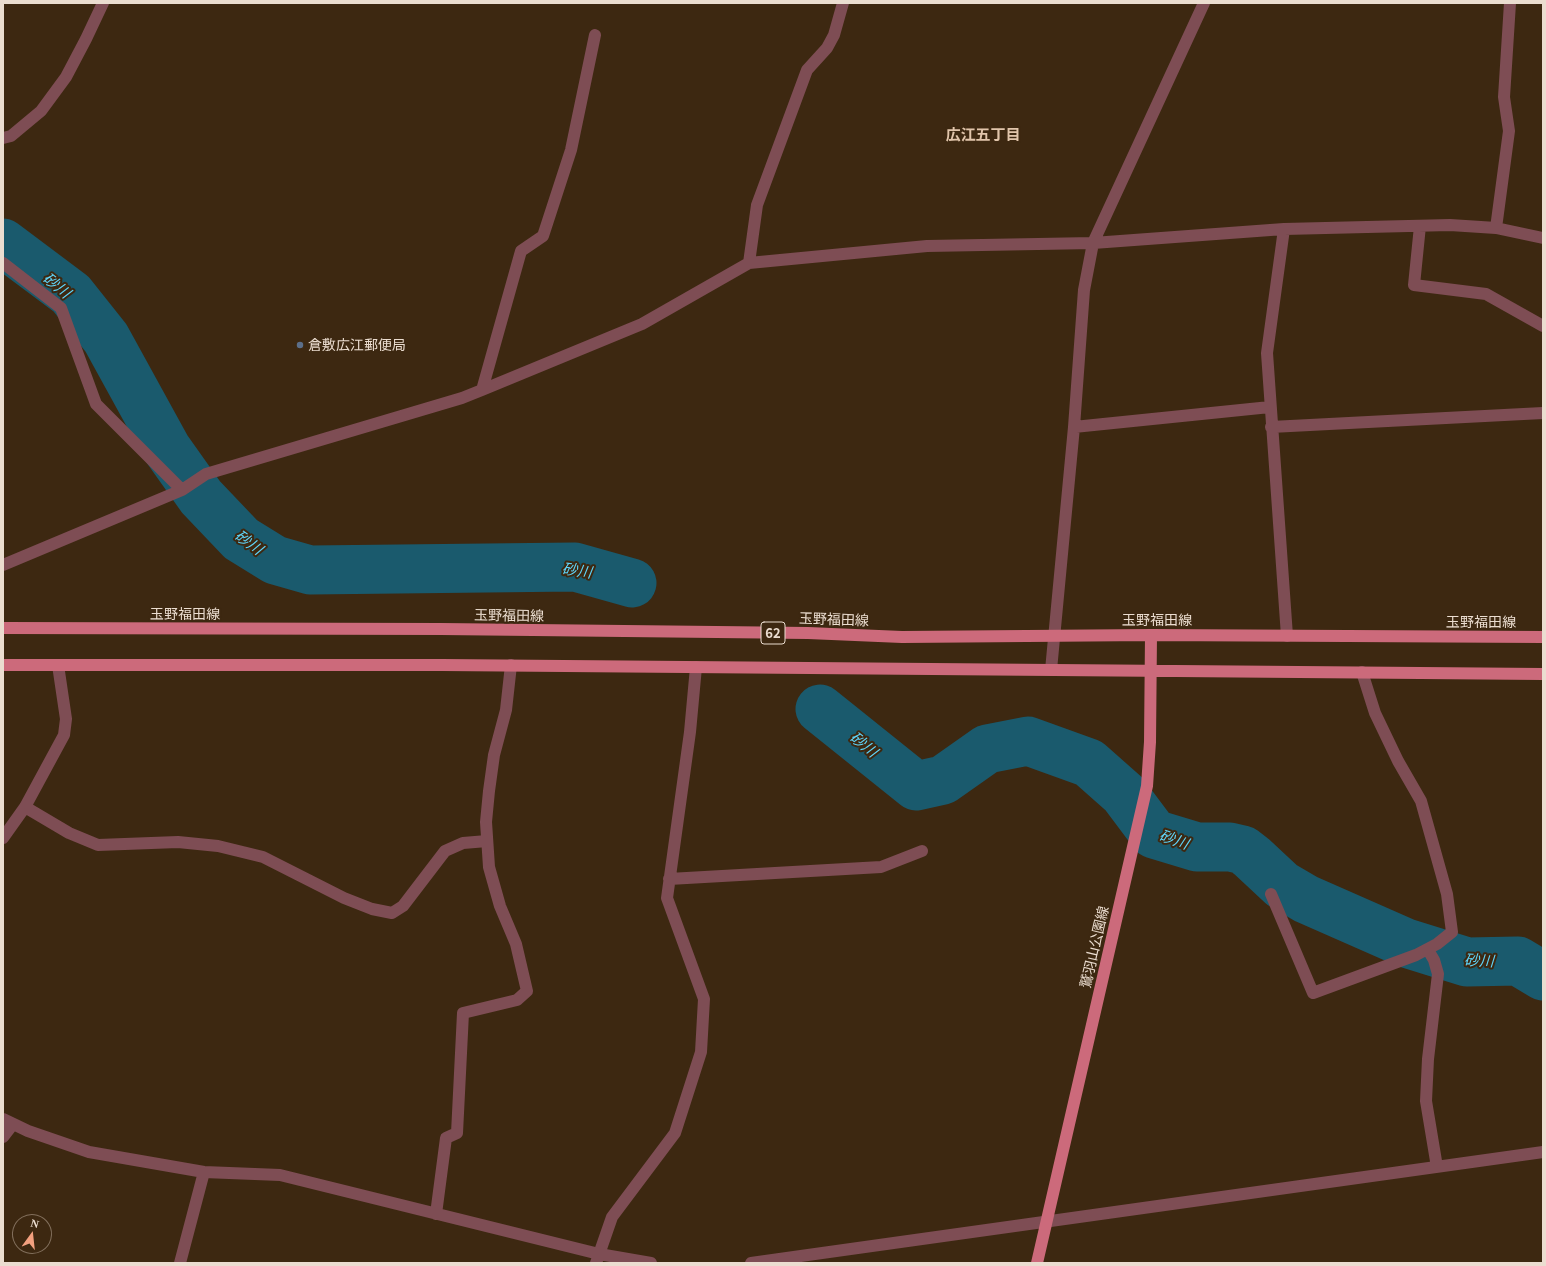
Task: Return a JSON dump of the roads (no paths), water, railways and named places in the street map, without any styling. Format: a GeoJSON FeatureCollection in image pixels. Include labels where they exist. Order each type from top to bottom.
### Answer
{"type":"FeatureCollection","features":[{"type":"Feature","properties":{"kind":"main road","name":"玉野福田線"},"geometry":{"type":"LineString","coordinates":[[3,628],[457,629],[808,633],[902,637],[1151,635],[1543,637]]}},
{"type":"Feature","properties":{"kind":"main road","name":"鷲羽山公園線"},"geometry":{"type":"LineString","coordinates":[[1036,1263],[1147,786],[1150,742],[1151,635]]}},
{"type":"Feature","properties":{"kind":"main road"},"geometry":{"type":"LineString","coordinates":[[3,665],[510,665],[1543,674]]}},
{"type":"Feature","properties":{"kind":"street"},"geometry":{"type":"LineString","coordinates":[[3,138],[11,136],[41,111],[66,77],[103,3]]}},
{"type":"Feature","properties":{"kind":"street"},"geometry":{"type":"LineString","coordinates":[[749,263],[757,205],[807,70],[827,48],[834,35],[843,3]]}},
{"type":"Feature","properties":{"kind":"street"},"geometry":{"type":"LineString","coordinates":[[1051,670],[1074,427],[1084,290],[1093,243],[1204,3]]}},
{"type":"Feature","properties":{"kind":"street"},"geometry":{"type":"LineString","coordinates":[[1496,228],[1509,131],[1504,97],[1510,3]]}},
{"type":"Feature","properties":{"kind":"street"},"geometry":{"type":"LineString","coordinates":[[482,390],[521,251],[543,236],[571,150],[595,35]]}},
{"type":"Feature","properties":{"kind":"street"},"geometry":{"type":"LineString","coordinates":[[3,565],[182,490],[206,474],[462,398],[482,390],[642,324],[749,263],[927,246],[1093,243],[1284,229],[1450,225],[1496,228],[1543,238]]}},
{"type":"Feature","properties":{"kind":"street"},"geometry":{"type":"LineString","coordinates":[[1420,226],[1414,285],[1486,294],[1543,326]]}},
{"type":"Feature","properties":{"kind":"street"},"geometry":{"type":"LineString","coordinates":[[1284,229],[1267,353],[1271,427],[1287,636]]}},
{"type":"Feature","properties":{"kind":"street"},"geometry":{"type":"LineString","coordinates":[[3,264],[61,308],[96,404],[182,490]]}},
{"type":"Feature","properties":{"kind":"street"},"geometry":{"type":"LineString","coordinates":[[1074,427],[1270,407]]}},
{"type":"Feature","properties":{"kind":"street"},"geometry":{"type":"LineString","coordinates":[[1271,427],[1543,413]]}},
{"type":"Feature","properties":{"kind":"street"},"geometry":{"type":"LineString","coordinates":[[3,838],[25,807],[64,735],[66,719],[58,665]]}},
{"type":"Feature","properties":{"kind":"street"},"geometry":{"type":"LineString","coordinates":[[436,1214],[446,1138],[457,1133],[463,1013],[517,1000],[527,991],[516,944],[500,906],[489,867],[486,822],[494,755],[506,710],[510,665]]}},
{"type":"Feature","properties":{"kind":"street"},"geometry":{"type":"LineString","coordinates":[[597,1259],[612,1217],[675,1133],[701,1052],[704,999],[667,898],[690,732],[696,667]]}},
{"type":"Feature","properties":{"kind":"street"},"geometry":{"type":"LineString","coordinates":[[1271,894],[1313,993],[1416,955],[1433,951],[1452,932],[1447,894],[1421,801],[1398,761],[1375,713],[1362,672]]}},
{"type":"Feature","properties":{"kind":"street"},"geometry":{"type":"LineString","coordinates":[[25,807],[69,833],[98,845],[178,842],[218,846],[263,857],[344,898],[372,909],[392,913],[403,906],[445,851],[463,843],[487,841]]}},
{"type":"Feature","properties":{"kind":"street"},"geometry":{"type":"LineString","coordinates":[[669,879],[881,867],[922,851]]}},
{"type":"Feature","properties":{"kind":"street"},"geometry":{"type":"LineString","coordinates":[[1433,951],[1438,974],[1428,1059],[1426,1101],[1437,1167]]}},
{"type":"Feature","properties":{"kind":"street"},"geometry":{"type":"LineString","coordinates":[[3,1137],[8,1121],[28,1131],[89,1152],[204,1172],[280,1175],[436,1214],[597,1259],[651,1263]]}},
{"type":"Feature","properties":{"kind":"street"},"geometry":{"type":"LineString","coordinates":[[750,1263],[1543,1152]]}},
{"type":"Feature","properties":{"kind":"street"},"geometry":{"type":"LineString","coordinates":[[180,1263],[204,1172]]}},
{"type":"Feature","properties":{"kind":"waterway","name":"砂川"},"geometry":{"type":"LineString","coordinates":[[3,243],[71,294],[106,338],[167,449],[201,497],[241,539],[275,560],[310,570],[575,567],[632,583]]}},
{"type":"Feature","properties":{"kind":"waterway","name":"砂川"},"geometry":{"type":"LineString","coordinates":[[820,709],[916,786],[943,780],[987,749],[1028,741],[1089,763],[1124,794],[1154,834],[1197,847],[1230,847],[1243,850],[1282,885],[1306,899],[1406,943],[1467,962],[1518,961],[1543,976]]}},
{"type":"Feature","properties":{"kind":"place","name":"倉敷広江郵便局"},"geometry":{"type":"Point","coordinates":[300,345]}},
{"type":"Feature","properties":{"kind":"district","name":"広江五丁目"},"geometry":{"type":"Point","coordinates":[983,134]}}]}
